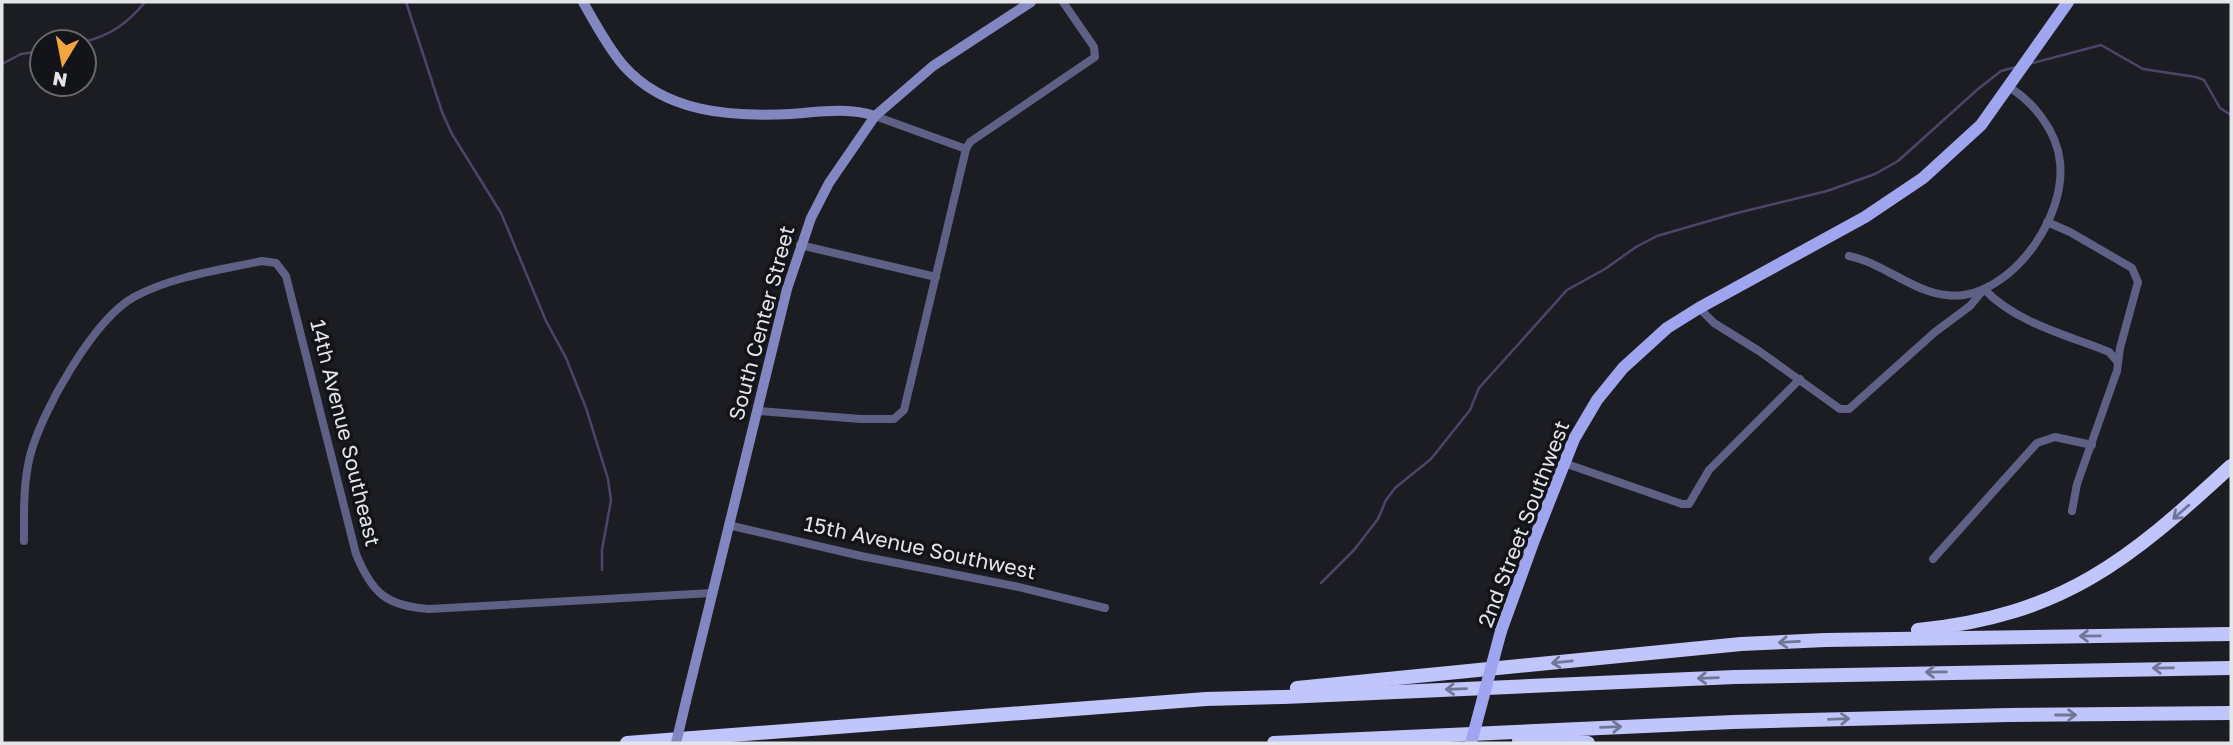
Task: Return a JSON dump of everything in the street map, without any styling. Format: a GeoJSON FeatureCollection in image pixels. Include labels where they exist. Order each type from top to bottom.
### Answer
{"type":"FeatureCollection","features":[{"type":"Feature","properties":{"kind":"highway"},"geometry":{"type":"LineString","coordinates":[[1825,640],[1973,623],[2007,615],[2059,596],[2133,552],[2231,466]]}},
{"type":"Feature","properties":{"kind":"highway"},"geometry":{"type":"LineString","coordinates":[[1243,698],[1291,689],[1385,678],[1670,650],[1825,640],[2231,634]]}},
{"type":"Feature","properties":{"kind":"highway"},"geometry":{"type":"LineString","coordinates":[[627,743],[1123,704],[1243,698],[1735,677],[2231,668]]}},
{"type":"Feature","properties":{"kind":"highway"},"geometry":{"type":"LineString","coordinates":[[1274,743],[1835,719],[2231,713]]}},
{"type":"Feature","properties":{"kind":"highway"},"geometry":{"type":"LineString","coordinates":[[1441,737],[1588,743]]}},
{"type":"Feature","properties":{"kind":"main road"},"geometry":{"type":"LineString","coordinates":[[2007,86],[2068,2]]}},
{"type":"Feature","properties":{"kind":"main road","name":"2nd Street Southwest"},"geometry":{"type":"LineString","coordinates":[[1471,743],[1501,631],[1563,463],[1597,400],[1623,368],[1657,336],[1699,308],[1865,217],[1905,191],[1934,169],[1981,125],[2007,86]]}},
{"type":"Feature","properties":{"kind":"street"},"geometry":{"type":"LineString","coordinates":[[583,2],[608,45],[630,72],[656,91],[683,104],[720,113],[743,115],[844,111],[875,116],[965,149]]}},
{"type":"Feature","properties":{"kind":"street","name":"South Center Street"},"geometry":{"type":"LineString","coordinates":[[676,743],[787,289],[811,218],[829,183],[875,116],[933,66],[1031,2]]}},
{"type":"Feature","properties":{"kind":"street"},"geometry":{"type":"LineString","coordinates":[[758,411],[819,417],[894,419],[904,410],[965,149],[970,142],[1095,57],[1094,47],[1063,2]]}},
{"type":"Feature","properties":{"kind":"street"},"geometry":{"type":"LineString","coordinates":[[1849,256],[1868,261],[1912,284],[1940,294],[1965,294],[1984,289],[2021,262],[2038,240],[2047,222],[2054,205],[2060,175],[2057,149],[2038,113],[2024,95],[2007,86]]}},
{"type":"Feature","properties":{"kind":"street"},"geometry":{"type":"LineString","coordinates":[[2047,222],[2070,232],[2132,268],[2137,277],[2117,371],[2077,484],[2071,512]]}},
{"type":"Feature","properties":{"kind":"street"},"geometry":{"type":"LineString","coordinates":[[800,245],[936,277]]}},
{"type":"Feature","properties":{"kind":"street","name":"14th Avenue Southeast"},"geometry":{"type":"LineString","coordinates":[[24,541],[25,481],[36,436],[50,406],[79,358],[112,314],[131,299],[159,285],[262,261],[276,263],[286,276],[356,554],[366,578],[381,595],[393,603],[409,608],[429,609],[712,593]]}},
{"type":"Feature","properties":{"kind":"street"},"geometry":{"type":"LineString","coordinates":[[1699,308],[1714,323],[1800,379],[1840,409],[1846,410],[1935,332],[1970,306],[1984,289]]}},
{"type":"Feature","properties":{"kind":"street"},"geometry":{"type":"LineString","coordinates":[[1984,289],[2019,316],[2109,352],[2117,361]]}},
{"type":"Feature","properties":{"kind":"street"},"geometry":{"type":"LineString","coordinates":[[1563,463],[1682,504],[1691,502],[1709,470],[1800,379]]}},
{"type":"Feature","properties":{"kind":"street"},"geometry":{"type":"LineString","coordinates":[[1933,559],[2038,443],[2055,437],[2092,445]]}},
{"type":"Feature","properties":{"kind":"street","name":"15th Avenue Southwest"},"geometry":{"type":"LineString","coordinates":[[728,525],[1105,608]]}},
{"type":"Feature","properties":{"kind":"waterway"},"geometry":{"type":"LineString","coordinates":[[98,38],[118,27],[145,2]]}},
{"type":"Feature","properties":{"kind":"waterway"},"geometry":{"type":"LineString","coordinates":[[406,2],[442,112],[452,134],[501,213],[586,408],[608,479],[611,500],[602,550],[602,570]]}},
{"type":"Feature","properties":{"kind":"waterway"},"geometry":{"type":"LineString","coordinates":[[2029,64],[2101,45],[2143,69],[2204,80],[2220,108],[2231,115]]}},
{"type":"Feature","properties":{"kind":"waterway"},"geometry":{"type":"LineString","coordinates":[[2,64],[28,53]]}},
{"type":"Feature","properties":{"kind":"waterway"},"geometry":{"type":"LineString","coordinates":[[1321,583],[1354,550],[1378,519],[1386,500],[1395,488],[1431,459],[1470,410],[1479,388],[1567,290],[1657,236],[1827,191],[1875,174],[1898,161],[2001,71],[2016,67]]}}]}
